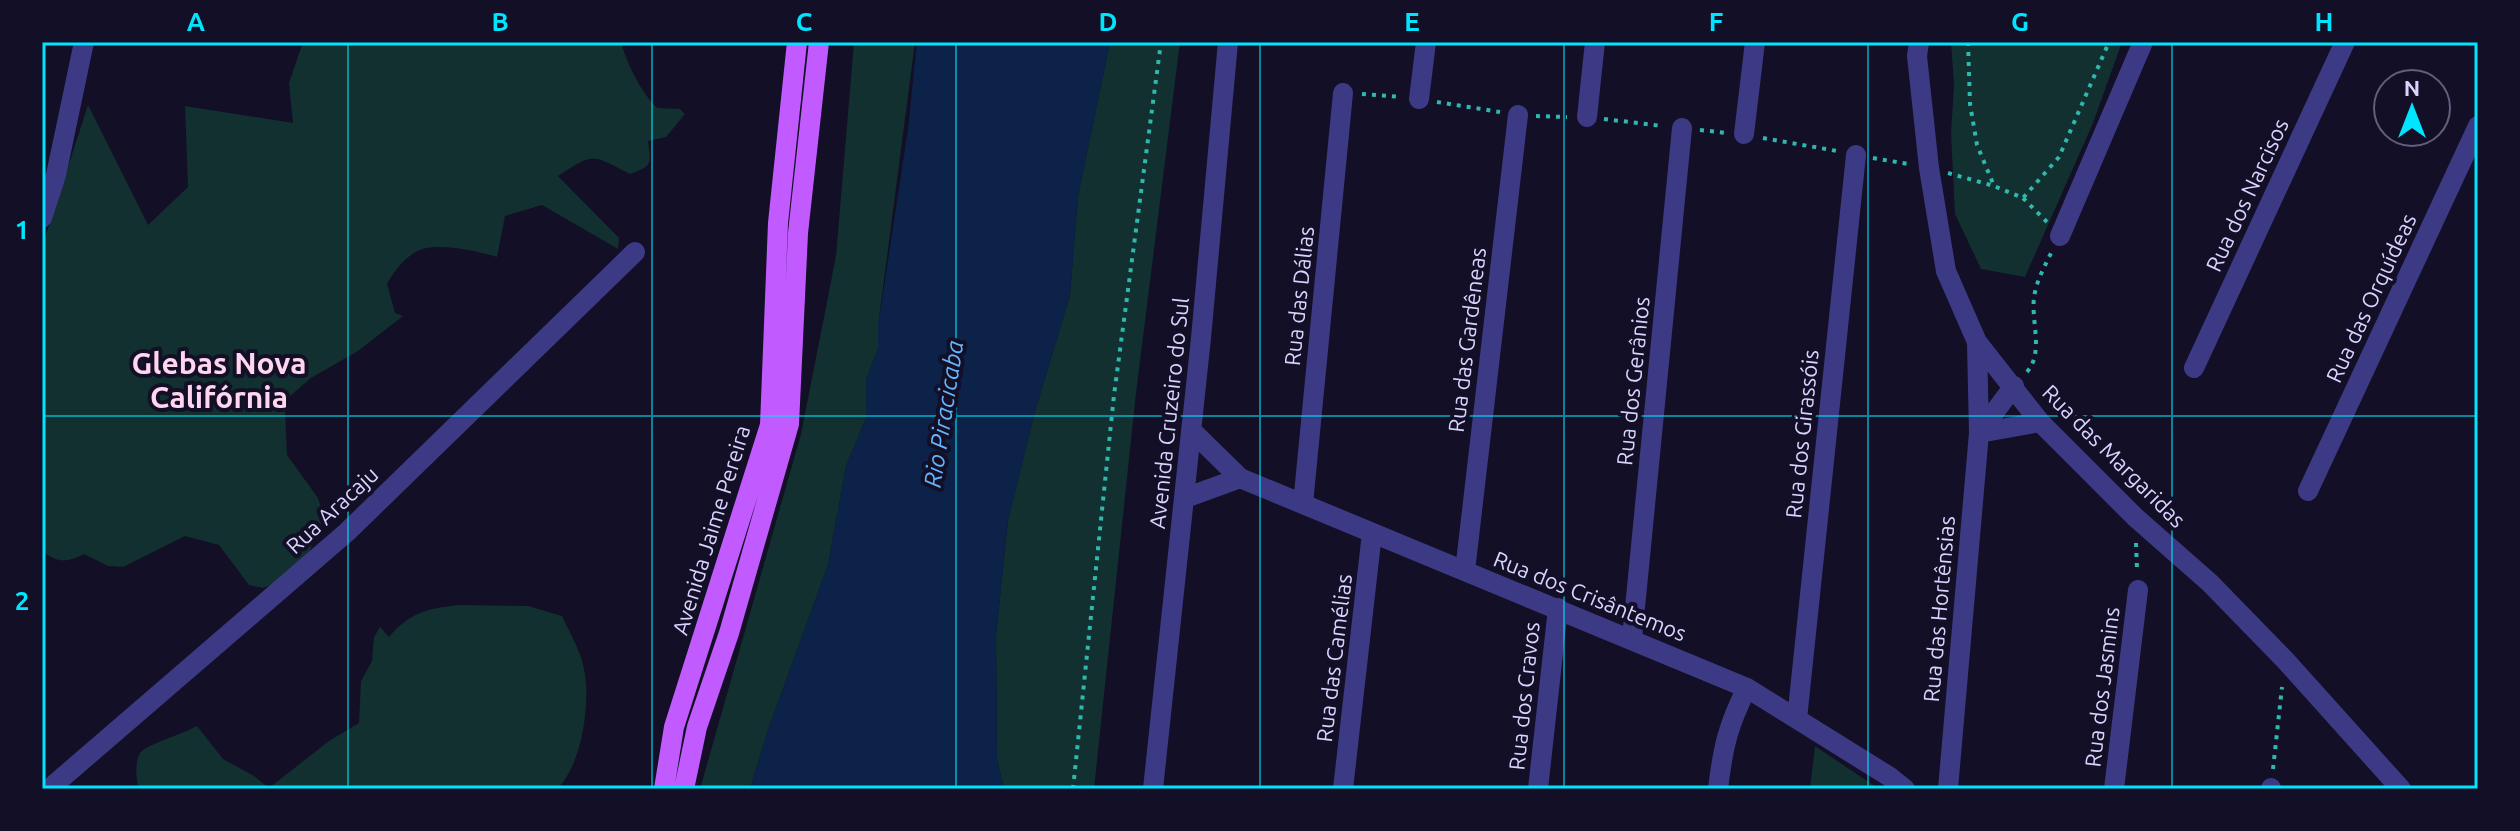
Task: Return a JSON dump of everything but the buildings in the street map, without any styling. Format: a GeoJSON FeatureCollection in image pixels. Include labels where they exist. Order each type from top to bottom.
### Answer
{"type":"FeatureCollection","features":[{"type":"Feature","properties":{"kind":"main road","name":"Avenida Jaime Pereira"},"geometry":{"type":"LineString","coordinates":[[664,789],[674,727],[770,425],[778,223],[797,42]]}},
{"type":"Feature","properties":{"kind":"main road","name":"Avenida Jaime Pereira"},"geometry":{"type":"LineString","coordinates":[[684,789],[697,727],[729,633],[789,424],[798,233],[819,42]]}},
{"type":"Feature","properties":{"kind":"street"},"geometry":{"type":"LineString","coordinates":[[42,218],[56,175],[84,42]]}},
{"type":"Feature","properties":{"kind":"street","name":"Avenida Cruzeiro do Sul"},"geometry":{"type":"LineString","coordinates":[[1153,789],[1192,431],[1228,42]]}},
{"type":"Feature","properties":{"kind":"street"},"geometry":{"type":"LineString","coordinates":[[1419,99],[1426,42]]}},
{"type":"Feature","properties":{"kind":"street"},"geometry":{"type":"LineString","coordinates":[[1587,117],[1595,42]]}},
{"type":"Feature","properties":{"kind":"street"},"geometry":{"type":"LineString","coordinates":[[1744,134],[1755,42]]}},
{"type":"Feature","properties":{"kind":"street","name":"Rua das Margaridas"},"geometry":{"type":"LineString","coordinates":[[1919,42],[1917,56],[1929,168],[1946,271],[1977,342],[2040,422],[2135,517],[2210,583],[2285,660],[2401,789]]}},
{"type":"Feature","properties":{"kind":"street"},"geometry":{"type":"LineString","coordinates":[[2060,236],[2143,42]]}},
{"type":"Feature","properties":{"kind":"street","name":"Rua dos Narcisos"},"geometry":{"type":"LineString","coordinates":[[2194,368],[2345,42]]}},
{"type":"Feature","properties":{"kind":"street","name":"Rua das Dálias"},"geometry":{"type":"LineString","coordinates":[[1303,504],[1343,93]]}},
{"type":"Feature","properties":{"kind":"street","name":"Rua das Gardêneas"},"geometry":{"type":"LineString","coordinates":[[1465,571],[1518,115]]}},
{"type":"Feature","properties":{"kind":"street","name":"Rua das Orquídeas"},"geometry":{"type":"LineString","coordinates":[[2308,491],[2478,126]]}},
{"type":"Feature","properties":{"kind":"street","name":"Rua dos Gerânios"},"geometry":{"type":"LineString","coordinates":[[1632,638],[1682,128]]}},
{"type":"Feature","properties":{"kind":"street"},"geometry":{"type":"LineString","coordinates":[[42,152],[56,175]]}},
{"type":"Feature","properties":{"kind":"street","name":"Rua dos Girassóis"},"geometry":{"type":"LineString","coordinates":[[1797,719],[1856,155]]}},
{"type":"Feature","properties":{"kind":"street","name":"Rua Aracaju"},"geometry":{"type":"LineString","coordinates":[[49,789],[347,532],[635,252]]}},
{"type":"Feature","properties":{"kind":"street","name":"Rua das Hortênsias"},"geometry":{"type":"LineString","coordinates":[[1948,789],[1979,433],[1977,342]]}},
{"type":"Feature","properties":{"kind":"street"},"geometry":{"type":"LineString","coordinates":[[1979,433],[2014,386]]}},
{"type":"Feature","properties":{"kind":"street"},"geometry":{"type":"LineString","coordinates":[[1979,433],[2040,422]]}},
{"type":"Feature","properties":{"kind":"street","name":"Rua dos Crisântemos"},"geometry":{"type":"LineString","coordinates":[[1192,431],[1240,478],[1747,688],[1905,789]]}},
{"type":"Feature","properties":{"kind":"street"},"geometry":{"type":"LineString","coordinates":[[1185,498],[1240,478]]}},
{"type":"Feature","properties":{"kind":"street","name":"Rua das Camélias"},"geometry":{"type":"LineString","coordinates":[[1343,789],[1372,533]]}},
{"type":"Feature","properties":{"kind":"street","name":"Rua dos Jasmins"},"geometry":{"type":"LineString","coordinates":[[2114,789],[2138,590]]}},
{"type":"Feature","properties":{"kind":"street","name":"Rua dos Cravos"},"geometry":{"type":"LineString","coordinates":[[1538,789],[1558,608]]}},
{"type":"Feature","properties":{"kind":"street"},"geometry":{"type":"LineString","coordinates":[[1718,789],[1724,740],[1747,688]]}},
{"type":"Feature","properties":{"kind":"path"},"geometry":{"type":"LineString","coordinates":[[1073,789],[1114,395],[1161,42]]}},
{"type":"Feature","properties":{"kind":"path"},"geometry":{"type":"LineString","coordinates":[[1968,42],[1970,104],[1977,145],[1994,186],[2023,198],[2060,236],[2039,277],[2034,297],[2036,345],[2033,365],[2014,386]]}},
{"type":"Feature","properties":{"kind":"path"},"geometry":{"type":"LineString","coordinates":[[2023,198],[2059,157],[2109,42]]}},
{"type":"Feature","properties":{"kind":"path"},"geometry":{"type":"LineString","coordinates":[[2135,517],[2138,590]]}},
{"type":"Feature","properties":{"kind":"path"},"geometry":{"type":"LineString","coordinates":[[2271,788],[2285,660]]}},
{"type":"Feature","properties":{"kind":"green space"},"geometry":{"type":"Polygon","coordinates":[[[303,42],[621,42],[635,77],[657,108],[680,109],[685,114],[666,137],[648,141],[650,159],[643,169],[630,174],[594,159],[558,176],[619,238],[618,249],[542,205],[505,216],[497,257],[460,248],[430,247],[411,255],[394,273],[387,284],[395,313],[403,316],[358,351],[311,378],[290,396],[285,409],[287,455],[318,498],[324,517],[308,555],[280,582],[263,588],[249,585],[219,545],[185,536],[123,567],[108,566],[84,554],[67,560],[53,558],[42,551],[42,247],[88,105],[148,225],[188,187],[185,106],[293,123],[289,83],[303,42]]]}},
{"type":"Feature","properties":{"kind":"green space"},"geometry":{"type":"Polygon","coordinates":[[[854,42],[915,42],[878,326],[878,349],[866,380],[866,418],[846,466],[828,565],[768,730],[750,789],[700,789],[801,434],[836,256],[854,42]]]}},
{"type":"Feature","properties":{"kind":"green space"},"geometry":{"type":"Polygon","coordinates":[[[1110,42],[1180,42],[1136,393],[1094,789],[1004,789],[997,759],[996,635],[1008,520],[1035,411],[1070,295],[1078,196],[1110,42]]]}},
{"type":"Feature","properties":{"kind":"green space"},"geometry":{"type":"Polygon","coordinates":[[[1951,42],[2122,42],[2093,123],[2025,277],[1981,269],[1955,214],[1951,42]]]}},
{"type":"Feature","properties":{"kind":"green space"},"geometry":{"type":"Polygon","coordinates":[[[460,605],[528,606],[562,616],[582,660],[586,704],[578,752],[557,789],[139,789],[139,754],[152,745],[197,726],[223,759],[269,788],[329,741],[359,723],[361,681],[372,661],[374,637],[380,627],[389,637],[421,613],[460,605]]]}},
{"type":"Feature","properties":{"kind":"green space"},"geometry":{"type":"Polygon","coordinates":[[[1815,746],[1879,789],[1810,789],[1815,746]]]}},
{"type":"Feature","properties":{"kind":"water","name":"Rio Piracicaba"},"geometry":{"type":"Polygon","coordinates":[[[917,42],[1110,42],[1078,196],[1070,295],[1035,411],[1008,520],[996,635],[997,759],[1004,789],[750,789],[768,730],[828,565],[846,466],[866,418],[866,380],[878,349],[878,326],[908,129],[917,42]]]}},
{"type":"Feature","properties":{"kind":"district","name":"Glebas Nova Califórnia"},"geometry":{"type":"Point","coordinates":[219,381]}}]}
